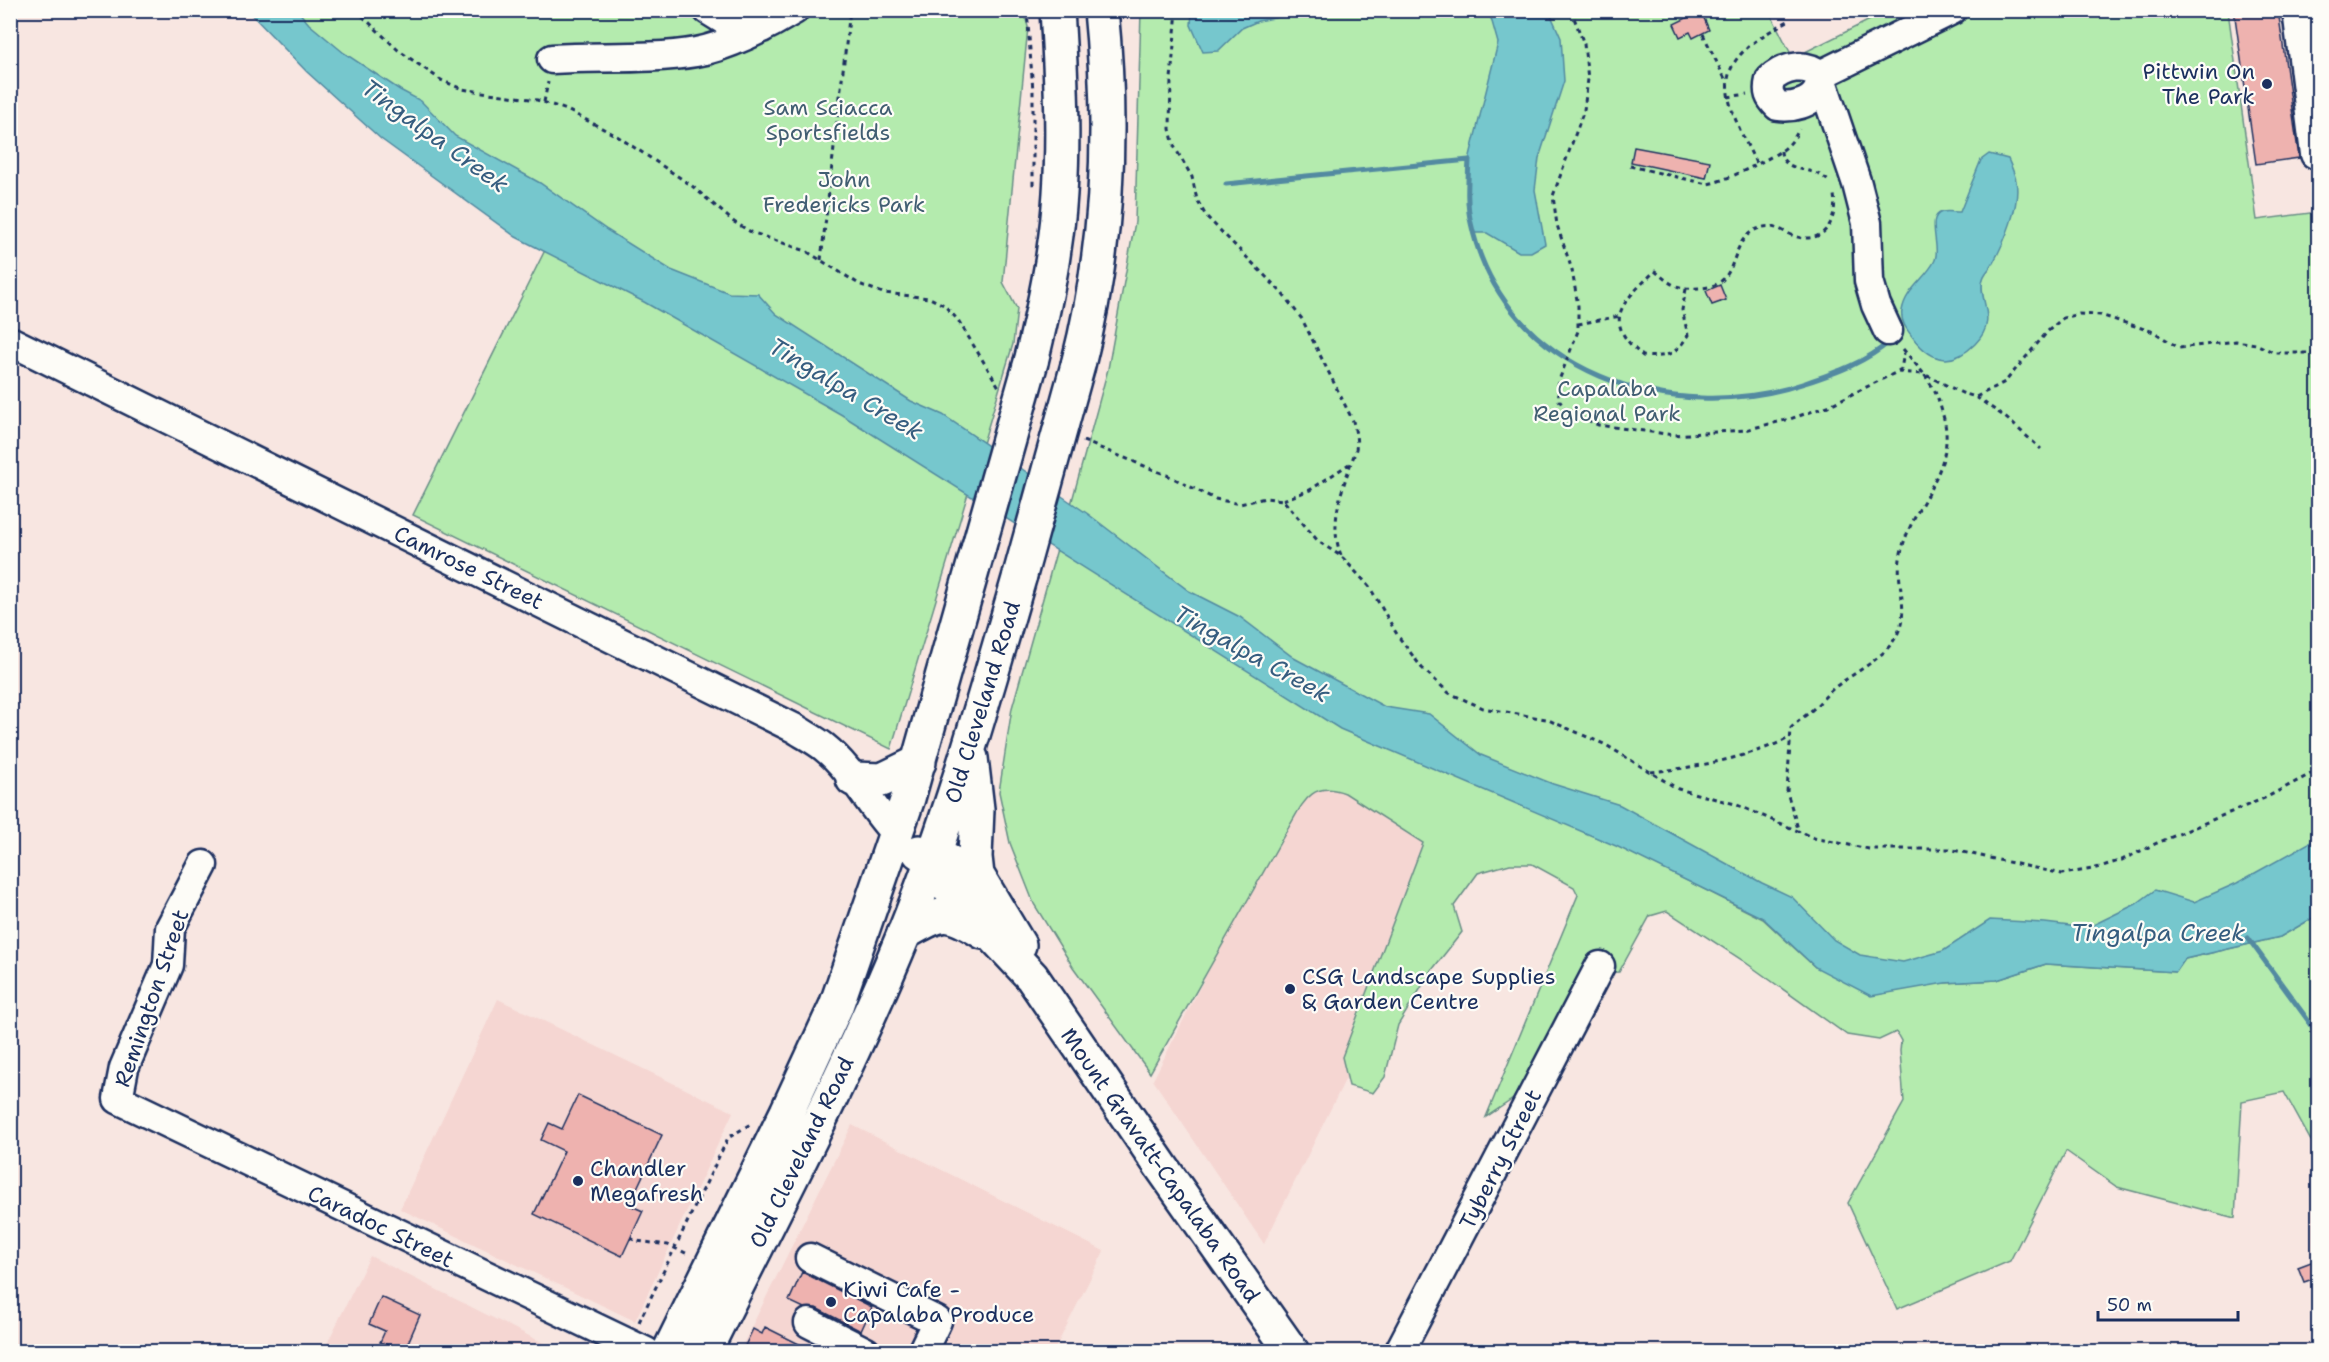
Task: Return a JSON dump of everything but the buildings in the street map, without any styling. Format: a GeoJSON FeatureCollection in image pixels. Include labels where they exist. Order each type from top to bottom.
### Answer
{"type":"FeatureCollection","features":[{"type":"Feature","properties":{"kind":"main road","name":"Old Cleveland Road"},"geometry":{"type":"LineString","coordinates":[[669,1352],[836,1006],[896,834],[918,762],[1031,362],[1052,260],[1058,212],[1061,89],[1057,10]]}},
{"type":"Feature","properties":{"kind":"main road","name":"Old Cleveland Road"},"geometry":{"type":"LineString","coordinates":[[704,1352],[837,1080],[904,933],[932,861],[970,750],[1078,365],[1095,289],[1104,224],[1106,182],[1107,108],[1101,10]]}},
{"type":"Feature","properties":{"kind":"main road"},"geometry":{"type":"LineString","coordinates":[[970,750],[976,809],[977,875]]}},
{"type":"Feature","properties":{"kind":"main road"},"geometry":{"type":"LineString","coordinates":[[853,779],[888,778],[918,762]]}},
{"type":"Feature","properties":{"kind":"main road","name":"Mount Gravatt-Capalaba Road"},"geometry":{"type":"LineString","coordinates":[[896,834],[932,861],[945,885],[1032,977],[1292,1352]]}},
{"type":"Feature","properties":{"kind":"main road","name":"Mount Gravatt-Capalaba Road"},"geometry":{"type":"LineString","coordinates":[[932,861],[948,861],[977,875],[1024,953],[1032,977]]}},
{"type":"Feature","properties":{"kind":"main road"},"geometry":{"type":"LineString","coordinates":[[904,933],[934,917],[956,916],[997,940]]}},
{"type":"Feature","properties":{"kind":"street"},"geometry":{"type":"LineString","coordinates":[[708,10],[729,23],[765,28]]}},
{"type":"Feature","properties":{"kind":"street"},"geometry":{"type":"LineString","coordinates":[[552,60],[588,56],[666,56],[699,52],[765,28],[794,10]]}},
{"type":"Feature","properties":{"kind":"street"},"geometry":{"type":"LineString","coordinates":[[1820,75],[1952,10]]}},
{"type":"Feature","properties":{"kind":"street"},"geometry":{"type":"LineString","coordinates":[[2298,10],[2315,154]]}},
{"type":"Feature","properties":{"kind":"street"},"geometry":{"type":"LineString","coordinates":[[1820,75],[1818,90],[1811,99],[1798,105],[1778,106],[1767,91],[1770,80],[1783,71],[1808,68],[1820,75],[1857,184],[1867,223],[1869,281],[1876,305],[1897,342]]}},
{"type":"Feature","properties":{"kind":"street","name":"Camrose Street"},"geometry":{"type":"LineString","coordinates":[[10,341],[796,729],[824,747],[853,779],[880,818],[896,834]]}},
{"type":"Feature","properties":{"kind":"street","name":"Remington Street"},"geometry":{"type":"LineString","coordinates":[[118,1099],[124,1068],[168,965],[170,928],[203,865]]}},
{"type":"Feature","properties":{"kind":"street","name":"Tyberry Street"},"geometry":{"type":"LineString","coordinates":[[1399,1352],[1600,966]]}},
{"type":"Feature","properties":{"kind":"street","name":"Caradoc Street"},"geometry":{"type":"LineString","coordinates":[[118,1099],[646,1352]]}},
{"type":"Feature","properties":{"kind":"street"},"geometry":{"type":"LineString","coordinates":[[810,1258],[937,1321],[922,1352]]}},
{"type":"Feature","properties":{"kind":"street"},"geometry":{"type":"LineString","coordinates":[[809,1323],[866,1352]]}},
{"type":"Feature","properties":{"kind":"path"},"geometry":{"type":"LineString","coordinates":[[356,10],[398,50],[441,80],[462,89],[537,100],[567,110],[617,135],[682,179],[734,222],[751,232],[806,251],[859,284],[883,293],[930,298],[944,305],[958,320],[996,385],[1005,391]]}},
{"type":"Feature","properties":{"kind":"path"},"geometry":{"type":"LineString","coordinates":[[821,260],[830,169],[844,80],[850,10]]}},
{"type":"Feature","properties":{"kind":"path"},"geometry":{"type":"LineString","coordinates":[[1027,10],[1033,91],[1033,200]]}},
{"type":"Feature","properties":{"kind":"path"},"geometry":{"type":"LineString","coordinates":[[1177,10],[1171,79],[1170,129],[1174,146],[1192,177],[1197,200],[1206,216],[1281,292],[1302,319],[1353,421],[1356,449],[1339,496],[1336,522],[1336,543],[1342,557]]}},
{"type":"Feature","properties":{"kind":"path"},"geometry":{"type":"LineString","coordinates":[[1571,10],[1584,44],[1587,96],[1553,196],[1557,225],[1572,270],[1578,306],[1578,324],[1570,354],[1558,383],[1559,400],[1565,409],[1598,425],[1674,435],[1745,430],[1790,419],[1828,406],[1896,372],[1901,369],[1897,342]]}},
{"type":"Feature","properties":{"kind":"path"},"geometry":{"type":"LineString","coordinates":[[1713,13],[1720,10]]}},
{"type":"Feature","properties":{"kind":"path"},"geometry":{"type":"LineString","coordinates":[[1703,34],[1726,81]]}},
{"type":"Feature","properties":{"kind":"path"},"geometry":{"type":"LineString","coordinates":[[1630,166],[1707,184],[1719,182],[1781,151],[1795,137],[1801,126],[1798,105]]}},
{"type":"Feature","properties":{"kind":"path"},"geometry":{"type":"LineString","coordinates":[[1686,289],[1683,310],[1688,335],[1681,346],[1669,355],[1643,356],[1625,338],[1620,327],[1620,316],[1627,298],[1655,271],[1675,287],[1709,288],[1723,281],[1746,236],[1755,230],[1778,227],[1804,238],[1815,237],[1825,232],[1831,224],[1835,202],[1830,182],[1822,174],[1787,164],[1781,158],[1781,151]]}},
{"type":"Feature","properties":{"kind":"path"},"geometry":{"type":"LineString","coordinates":[[1976,397],[2005,382],[2048,331],[2063,318],[2079,314],[2100,315],[2154,332],[2179,348],[2236,340],[2256,344],[2275,353],[2319,353]]}},
{"type":"Feature","properties":{"kind":"path"},"geometry":{"type":"LineString","coordinates":[[1578,324],[1620,316]]}},
{"type":"Feature","properties":{"kind":"path"},"geometry":{"type":"LineString","coordinates":[[1799,832],[1787,792],[1791,728],[1836,686],[1882,654],[1896,636],[1904,615],[1900,559],[1908,532],[1939,474],[1946,450],[1946,429],[1937,392],[1897,342]]}},
{"type":"Feature","properties":{"kind":"path"},"geometry":{"type":"LineString","coordinates":[[1896,372],[1924,374],[1962,393],[1976,397],[2005,417],[2040,448]]}},
{"type":"Feature","properties":{"kind":"path"},"geometry":{"type":"LineString","coordinates":[[1078,438],[1087,444],[1169,476],[1215,499],[1240,504],[1265,498],[1283,500],[1310,490],[1351,463]]}},
{"type":"Feature","properties":{"kind":"path"},"geometry":{"type":"LineString","coordinates":[[1283,500],[1318,541],[1342,557],[1370,586],[1398,636],[1422,668],[1449,693],[1483,708],[1546,719],[1606,745],[1678,789],[1735,804],[1814,838],[1869,849],[1949,849],[2062,874],[2093,869],[2122,860],[2267,797],[2319,770]]}},
{"type":"Feature","properties":{"kind":"path"},"geometry":{"type":"LineString","coordinates":[[1650,772],[1686,769],[1775,745],[1789,738]]}},
{"type":"Feature","properties":{"kind":"path"},"geometry":{"type":"LineString","coordinates":[[632,1324],[639,1323],[728,1138],[756,1121]]}},
{"type":"Feature","properties":{"kind":"path"},"geometry":{"type":"LineString","coordinates":[[630,1238],[675,1247],[712,1265]]}},
{"type":"Feature","properties":{"kind":"shaded area"},"geometry":{"type":"Polygon","coordinates":[[[1314,762],[1462,843],[1264,1244],[1153,1080],[1314,762]]]}},
{"type":"Feature","properties":{"kind":"shaded area"},"geometry":{"type":"Polygon","coordinates":[[[498,999],[733,1112],[635,1321],[400,1209],[498,999]]]}},
{"type":"Feature","properties":{"kind":"shaded area"},"geometry":{"type":"Polygon","coordinates":[[[852,1125],[1104,1251],[1054,1351],[739,1352],[852,1125]]]}},
{"type":"Feature","properties":{"kind":"shaded area"},"geometry":{"type":"Polygon","coordinates":[[[370,1256],[559,1351],[323,1352],[370,1256]]]}},
{"type":"Feature","properties":{"kind":"green space"},"geometry":{"type":"Polygon","coordinates":[[[380,10],[380,13],[429,16],[429,11],[1024,11],[1028,27],[1003,282],[1017,309],[1013,344],[891,749],[413,515],[560,220],[281,11],[380,10]]]}},
{"type":"Feature","properties":{"kind":"green space","name":"Capalaba Regional Park"},"geometry":{"type":"Polygon","coordinates":[[[1141,11],[1769,11],[1793,58],[1888,11],[2228,11],[2257,220],[2318,212],[2318,855],[2226,907],[1871,973],[1787,912],[1428,752],[1064,530],[1108,369],[1135,222],[1141,11]]]}},
{"type":"Feature","properties":{"kind":"green space"},"geometry":{"type":"Polygon","coordinates":[[[1057,549],[1167,618],[1763,919],[1815,967],[1945,983],[1997,980],[2046,964],[2176,972],[2185,959],[2280,937],[2318,915],[2318,1151],[2284,1092],[2242,1101],[2235,1218],[2117,1187],[2066,1151],[2010,1261],[1897,1309],[1848,1203],[1904,1102],[1901,1041],[1896,1032],[1879,1040],[1847,1035],[1742,960],[1667,911],[1650,916],[1619,972],[1588,973],[1513,1099],[1486,1117],[1578,895],[1574,887],[1532,864],[1510,864],[1478,873],[1454,906],[1462,932],[1432,970],[1398,1025],[1385,1077],[1373,1093],[1349,1086],[1342,1057],[1423,843],[1345,793],[1333,790],[1315,792],[1302,805],[1150,1073],[1073,967],[1034,904],[1010,843],[999,792],[1012,708],[1057,549]]]}},
{"type":"Feature","properties":{"kind":"water"},"geometry":{"type":"Polygon","coordinates":[[[1192,10],[1314,11],[1258,21],[1242,28],[1218,51],[1203,52],[1191,25],[1192,10]]]}},
{"type":"Feature","properties":{"kind":"water","name":"Tingalpa Creek"},"geometry":{"type":"Polygon","coordinates":[[[248,11],[298,11],[309,24],[344,53],[421,101],[455,136],[540,183],[607,230],[671,270],[729,293],[758,294],[776,314],[911,401],[943,415],[1088,514],[1189,591],[1240,617],[1294,658],[1385,707],[1429,714],[1481,755],[1553,784],[1620,805],[1762,883],[1792,897],[1834,940],[1860,955],[1903,962],[1943,951],[1990,920],[2087,928],[2136,904],[2155,890],[2194,902],[2237,883],[2318,838],[2318,915],[2280,937],[2185,959],[2176,972],[2046,964],[1997,980],[1945,983],[1871,996],[1815,967],[1763,918],[1616,846],[1340,729],[842,415],[644,302],[516,237],[381,139],[307,72],[248,11]]]}},
{"type":"Feature","properties":{"kind":"water"},"geometry":{"type":"Polygon","coordinates":[[[1489,11],[1549,11],[1561,38],[1564,81],[1539,158],[1535,190],[1545,244],[1531,252],[1519,252],[1487,233],[1473,233],[1470,222],[1467,186],[1469,160],[1498,43],[1489,11]]]}},
{"type":"Feature","properties":{"kind":"water"},"geometry":{"type":"Polygon","coordinates":[[[1989,154],[2008,159],[2016,181],[2014,212],[2002,245],[1983,279],[1982,287],[1987,318],[1982,335],[1975,344],[1959,356],[1943,359],[1928,353],[1914,339],[1902,319],[1902,311],[1907,297],[1934,262],[1936,249],[1934,226],[1937,215],[1942,212],[1960,212],[1981,160],[1989,154]]]}},
{"type":"Feature","properties":{"kind":"waterway"},"geometry":{"type":"LineString","coordinates":[[1226,184],[1469,160],[1468,200],[1471,223],[1489,275],[1518,318],[1556,351],[1600,376],[1649,392],[1701,398],[1754,395],[1805,383],[1839,371],[1861,361],[1890,341]]}},
{"type":"Feature","properties":{"kind":"waterway"},"geometry":{"type":"LineString","coordinates":[[2248,938],[2318,1034]]}},
{"type":"Feature","properties":{"kind":"place","name":"Pittwin On The Park"},"geometry":{"type":"Point","coordinates":[2267,84]}},
{"type":"Feature","properties":{"kind":"place","name":"CSG Landscape Supplies & Garden Centre"},"geometry":{"type":"Point","coordinates":[1290,989]}},
{"type":"Feature","properties":{"kind":"place","name":"Chandler Megafresh"},"geometry":{"type":"Point","coordinates":[578,1181]}},
{"type":"Feature","properties":{"kind":"place","name":"Kiwi Cafe - Capalaba Produce"},"geometry":{"type":"Point","coordinates":[831,1302]}},
{"type":"Feature","properties":{"kind":"park label","name":"Sam Sciacca Sportsfields"},"geometry":{"type":"Point","coordinates":[828,120]}},
{"type":"Feature","properties":{"kind":"park label","name":"John Fredericks Park"},"geometry":{"type":"Point","coordinates":[844,192]}}]}
